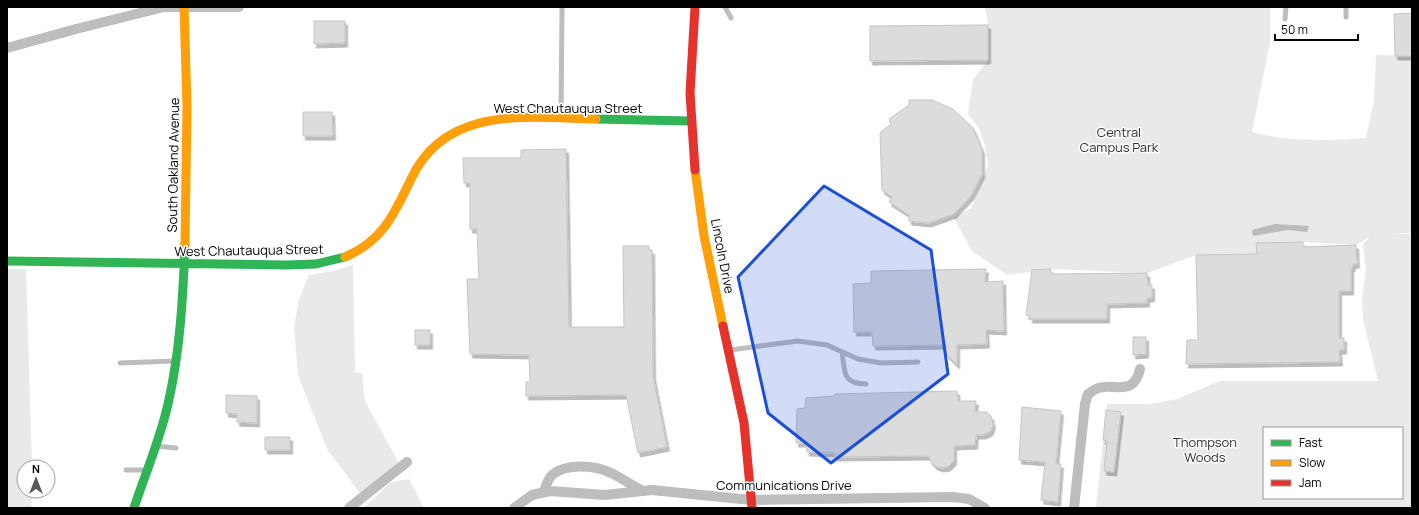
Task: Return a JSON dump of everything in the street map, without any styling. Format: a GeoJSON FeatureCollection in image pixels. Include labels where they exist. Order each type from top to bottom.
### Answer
{"type":"FeatureCollection","features":[{"type":"Feature","properties":{"kind":"street"},"geometry":{"type":"LineString","coordinates":[[7,48],[164,7],[239,7]]}},
{"type":"Feature","properties":{"kind":"street","name":"South Oakland Avenue"},"geometry":{"type":"LineString","coordinates":[[134,508],[146,470],[156,446],[168,405],[176,361],[184,265],[187,54],[184,7]]}},
{"type":"Feature","properties":{"kind":"street","name":"Lincoln Drive"},"geometry":{"type":"LineString","coordinates":[[695,7],[690,121],[696,181],[705,238],[730,350],[748,451],[751,504]]}},
{"type":"Feature","properties":{"kind":"street","name":"West Chautauqua Street"},"geometry":{"type":"LineString","coordinates":[[7,261],[184,265],[313,264],[336,261],[364,248],[387,227],[399,207],[413,174],[426,155],[440,139],[467,126],[493,119],[561,118],[690,121]]}},
{"type":"Feature","properties":{"kind":"street"},"geometry":{"type":"LineString","coordinates":[[1074,508],[1085,404],[1088,394],[1096,388],[1121,388],[1131,384],[1137,379],[1140,369]]}},
{"type":"Feature","properties":{"kind":"street"},"geometry":{"type":"LineString","coordinates":[[349,508],[407,462]]}},
{"type":"Feature","properties":{"kind":"street"},"geometry":{"type":"LineString","coordinates":[[544,492],[548,481],[553,475],[574,467],[585,467],[610,472],[641,490]]}},
{"type":"Feature","properties":{"kind":"street","name":"Communications Drive"},"geometry":{"type":"LineString","coordinates":[[514,508],[532,495],[544,492],[605,495],[641,490],[751,504],[953,497],[969,499],[985,508]]}},
{"type":"Feature","properties":{"kind":"lane"},"geometry":{"type":"LineString","coordinates":[[561,118],[562,7]]}},
{"type":"Feature","properties":{"kind":"lane"},"geometry":{"type":"LineString","coordinates":[[725,7],[731,18]]}},
{"type":"Feature","properties":{"kind":"lane"},"geometry":{"type":"LineString","coordinates":[[1285,19],[1286,7]]}},
{"type":"Feature","properties":{"kind":"lane"},"geometry":{"type":"LineString","coordinates":[[1346,7],[1346,17]]}},
{"type":"Feature","properties":{"kind":"lane"},"geometry":{"type":"LineString","coordinates":[[730,350],[798,341],[827,345],[858,359],[881,363],[918,362]]}},
{"type":"Feature","properties":{"kind":"lane"},"geometry":{"type":"LineString","coordinates":[[842,352],[846,375],[849,381],[854,384],[866,384]]}},
{"type":"Feature","properties":{"kind":"lane"},"geometry":{"type":"LineString","coordinates":[[120,363],[176,361]]}},
{"type":"Feature","properties":{"kind":"lane"},"geometry":{"type":"LineString","coordinates":[[156,446],[176,448]]}},
{"type":"Feature","properties":{"kind":"lane"},"geometry":{"type":"LineString","coordinates":[[126,470],[146,470]]}},
{"type":"Feature","properties":{"kind":"highlighted area"},"geometry":{"type":"Polygon","coordinates":[[[824,186],[931,250],[948,374],[831,463],[768,413],[738,277],[824,186]]]}},
{"type":"Feature","properties":{"kind":"green space","name":"Central Campus Park"},"geometry":{"type":"Polygon","coordinates":[[[985,7],[1270,7],[1270,43],[1252,132],[1280,138],[1337,140],[1366,138],[1374,100],[1376,55],[1412,56],[1412,233],[1391,234],[1412,234],[1412,508],[1096,508],[1107,404],[1150,404],[1177,399],[1220,381],[1378,381],[1363,320],[1362,300],[1366,268],[1363,244],[1370,237],[1356,245],[1303,242],[1257,243],[1257,254],[1196,255],[1147,273],[1051,269],[1007,275],[972,251],[954,218],[971,208],[988,166],[985,146],[979,128],[968,114],[973,80],[988,60],[988,25],[985,7]]]}},
{"type":"Feature","properties":{"kind":"green space"},"geometry":{"type":"Polygon","coordinates":[[[353,265],[355,372],[362,373],[365,401],[401,467],[363,497],[327,449],[298,375],[294,327],[299,299],[309,275],[333,271],[353,265]]]}},
{"type":"Feature","properties":{"kind":"green space"},"geometry":{"type":"Polygon","coordinates":[[[7,269],[26,269],[32,459],[16,459],[16,499],[32,499],[31,508],[7,508],[7,269]]]}},
{"type":"Feature","properties":{"kind":"green space"},"geometry":{"type":"Polygon","coordinates":[[[409,479],[424,508],[364,508],[391,482],[409,479]]]}},
{"type":"Feature","properties":{"kind":"shaded area"},"geometry":{"type":"Polygon","coordinates":[[[1275,224],[1309,226],[1307,232],[1288,230],[1253,236],[1252,230],[1275,224]]]}},
{"type":"Feature","properties":{"kind":"building"},"geometry":{"type":"Polygon","coordinates":[[[1412,13],[1412,56],[1395,56],[1394,14],[1412,13]]]}},
{"type":"Feature","properties":{"kind":"building"},"geometry":{"type":"Polygon","coordinates":[[[314,21],[345,21],[345,43],[314,44],[314,21]]]}},
{"type":"Feature","properties":{"kind":"building"},"geometry":{"type":"Polygon","coordinates":[[[988,25],[988,60],[870,61],[870,26],[988,25]]]}},
{"type":"Feature","properties":{"kind":"building"},"geometry":{"type":"Polygon","coordinates":[[[909,100],[932,100],[953,109],[973,128],[982,150],[982,174],[971,196],[954,214],[929,223],[909,221],[909,215],[889,202],[892,197],[882,190],[880,133],[891,124],[889,119],[909,105],[909,100]]]}},
{"type":"Feature","properties":{"kind":"building"},"geometry":{"type":"Polygon","coordinates":[[[303,112],[332,112],[333,136],[303,136],[303,112]]]}},
{"type":"Feature","properties":{"kind":"building"},"geometry":{"type":"Polygon","coordinates":[[[566,149],[569,327],[624,327],[623,246],[649,246],[649,250],[652,250],[653,376],[667,447],[638,453],[626,395],[526,396],[526,382],[530,382],[529,355],[470,354],[467,279],[479,279],[477,229],[470,229],[470,183],[464,183],[463,158],[521,158],[521,150],[566,149]]]}},
{"type":"Feature","properties":{"kind":"building"},"geometry":{"type":"Polygon","coordinates":[[[1303,242],[1303,247],[1356,245],[1357,264],[1353,264],[1353,267],[1351,268],[1351,291],[1339,291],[1339,338],[1344,338],[1344,350],[1339,350],[1340,362],[1186,364],[1187,340],[1198,340],[1196,255],[1257,254],[1256,243],[1303,242]]]}},
{"type":"Feature","properties":{"kind":"building"},"geometry":{"type":"Polygon","coordinates":[[[986,269],[985,282],[1003,281],[1004,331],[986,330],[987,344],[957,345],[957,365],[946,354],[946,345],[873,346],[872,332],[854,332],[853,284],[871,283],[871,271],[986,269]]]}},
{"type":"Feature","properties":{"kind":"building"},"geometry":{"type":"Polygon","coordinates":[[[1051,269],[1051,274],[1147,273],[1148,285],[1152,285],[1152,298],[1147,298],[1147,303],[1107,304],[1107,319],[1030,319],[1030,316],[1026,315],[1032,270],[1051,269]]]}},
{"type":"Feature","properties":{"kind":"building"},"geometry":{"type":"Polygon","coordinates":[[[415,330],[430,330],[430,345],[415,345],[415,330]]]}},
{"type":"Feature","properties":{"kind":"building"},"geometry":{"type":"Polygon","coordinates":[[[1133,337],[1146,337],[1146,354],[1133,355],[1133,337]]]}},
{"type":"Feature","properties":{"kind":"building"},"geometry":{"type":"Polygon","coordinates":[[[957,391],[958,401],[976,401],[975,412],[986,412],[991,416],[993,425],[990,432],[983,435],[976,435],[975,445],[954,446],[954,461],[948,467],[941,468],[935,466],[930,461],[929,456],[835,457],[835,453],[807,452],[806,443],[796,443],[797,409],[805,408],[806,398],[835,396],[835,394],[957,391]]]}},
{"type":"Feature","properties":{"kind":"building"},"geometry":{"type":"Polygon","coordinates":[[[226,395],[257,396],[257,423],[237,422],[237,414],[226,413],[226,395]]]}},
{"type":"Feature","properties":{"kind":"building"},"geometry":{"type":"Polygon","coordinates":[[[1022,407],[1061,411],[1056,464],[1061,464],[1058,502],[1041,500],[1045,462],[1019,460],[1022,407]]]}},
{"type":"Feature","properties":{"kind":"building"},"geometry":{"type":"Polygon","coordinates":[[[1106,410],[1121,412],[1114,472],[1104,471],[1107,441],[1103,440],[1106,410]]]}},
{"type":"Feature","properties":{"kind":"building"},"geometry":{"type":"Polygon","coordinates":[[[265,437],[290,437],[290,450],[265,450],[265,437]]]}},
{"type":"Feature","properties":{"kind":"traffic: fast"},"geometry":{"type":"LineString","coordinates":[[596,119],[690,121]]}},
{"type":"Feature","properties":{"kind":"traffic: fast"},"geometry":{"type":"LineString","coordinates":[[134,508],[161,431],[172,384],[180,325],[185,244]]}},
{"type":"Feature","properties":{"kind":"traffic: fast"},"geometry":{"type":"LineString","coordinates":[[7,261],[286,265],[316,264],[345,257]]}},
{"type":"Feature","properties":{"kind":"traffic: slow"},"geometry":{"type":"LineString","coordinates":[[184,7],[187,106],[185,244]]}},
{"type":"Feature","properties":{"kind":"traffic: slow"},"geometry":{"type":"LineString","coordinates":[[345,257],[369,243],[378,235],[393,215],[411,179],[426,155],[445,138],[467,127],[492,120],[544,117],[596,119]]}},
{"type":"Feature","properties":{"kind":"traffic: slow"},"geometry":{"type":"LineString","coordinates":[[695,170],[704,236],[723,326]]}},
{"type":"Feature","properties":{"kind":"traffic: jam"},"geometry":{"type":"LineString","coordinates":[[695,7],[690,93],[695,170]]}},
{"type":"Feature","properties":{"kind":"traffic: jam"},"geometry":{"type":"LineString","coordinates":[[723,326],[744,423],[752,508]]}},
{"type":"Feature","properties":{"kind":"park label","name":"Thompson Woods"},"geometry":{"type":"Point","coordinates":[1205,450]}}]}
